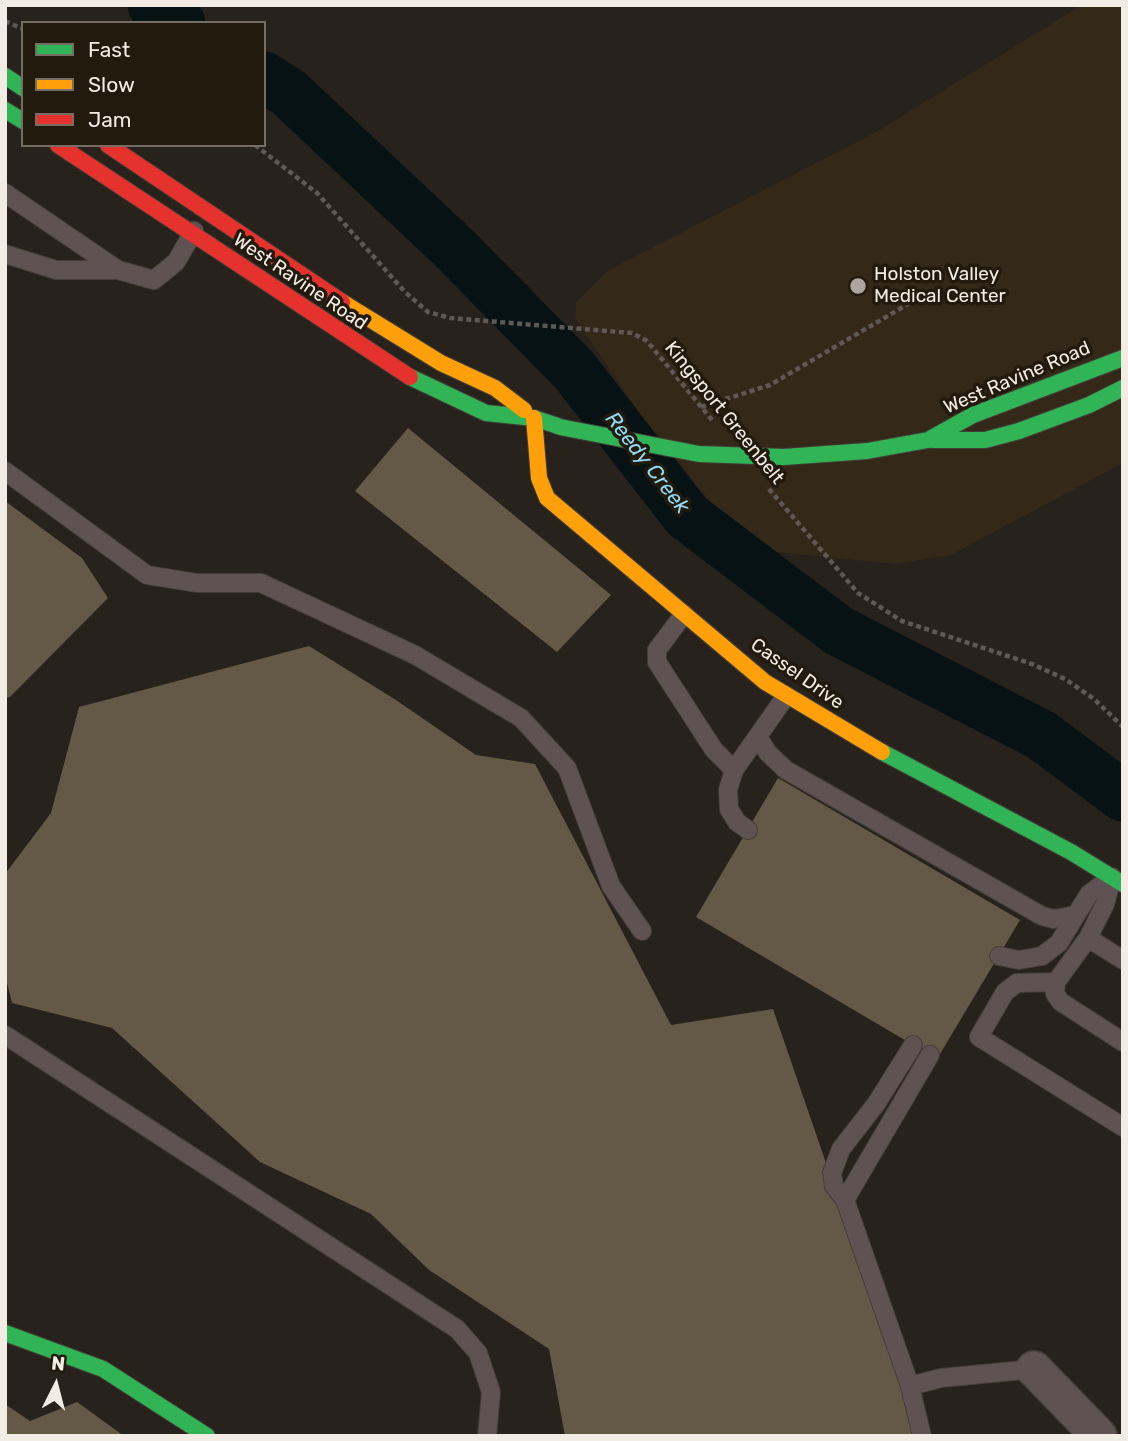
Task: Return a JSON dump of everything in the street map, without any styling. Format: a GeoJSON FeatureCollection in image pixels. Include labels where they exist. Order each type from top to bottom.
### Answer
{"type":"FeatureCollection","features":[{"type":"Feature","properties":{"kind":"street"},"geometry":{"type":"LineString","coordinates":[[5,76],[21,87]]}},
{"type":"Feature","properties":{"kind":"street"},"geometry":{"type":"LineString","coordinates":[[5,110],[21,120]]}},
{"type":"Feature","properties":{"kind":"street","name":"West Ravine Road"},"geometry":{"type":"LineString","coordinates":[[61,147],[403,374],[486,413],[534,418],[560,427],[699,454],[784,457],[867,451],[928,440],[985,440],[1053,420],[1123,388]]}},
{"type":"Feature","properties":{"kind":"street","name":"West Ravine Road"},"geometry":{"type":"LineString","coordinates":[[111,147],[376,325],[441,363],[495,388],[534,418]]}},
{"type":"Feature","properties":{"kind":"street","name":"West Ravine Road"},"geometry":{"type":"LineString","coordinates":[[928,440],[973,415],[1123,358]]}},
{"type":"Feature","properties":{"kind":"street","name":"Cassel Drive"},"geometry":{"type":"LineString","coordinates":[[534,418],[539,478],[547,498],[786,696],[1117,881]]}},
{"type":"Feature","properties":{"kind":"street"},"geometry":{"type":"LineString","coordinates":[[5,1333],[70,1354],[103,1369],[206,1436]]}},
{"type":"Feature","properties":{"kind":"street"},"geometry":{"type":"LineString","coordinates":[[1034,1369],[1100,1436]]}},
{"type":"Feature","properties":{"kind":"lane"},"geometry":{"type":"LineString","coordinates":[[5,193],[118,270]]}},
{"type":"Feature","properties":{"kind":"lane"},"geometry":{"type":"LineString","coordinates":[[5,254],[56,270],[118,270],[154,280],[176,262],[206,211]]}},
{"type":"Feature","properties":{"kind":"lane"},"geometry":{"type":"LineString","coordinates":[[5,471],[147,575],[197,583],[261,583],[415,655],[521,718],[567,768],[611,886],[642,931]]}},
{"type":"Feature","properties":{"kind":"lane"},"geometry":{"type":"LineString","coordinates":[[684,614],[657,650],[657,662],[714,750],[734,770]]}},
{"type":"Feature","properties":{"kind":"lane"},"geometry":{"type":"LineString","coordinates":[[748,830],[737,822],[729,809],[729,790],[734,770],[786,696]]}},
{"type":"Feature","properties":{"kind":"lane"},"geometry":{"type":"LineString","coordinates":[[758,737],[768,753],[786,770],[1029,909],[1054,919],[1076,915]]}},
{"type":"Feature","properties":{"kind":"lane"},"geometry":{"type":"LineString","coordinates":[[999,956],[1019,961],[1042,956],[1059,943],[1089,894],[1117,881]]}},
{"type":"Feature","properties":{"kind":"lane"},"geometry":{"type":"LineString","coordinates":[[1117,881],[1088,938],[1056,982],[1055,994],[1061,1002],[1123,1042]]}},
{"type":"Feature","properties":{"kind":"lane"},"geometry":{"type":"LineString","coordinates":[[1088,938],[1123,960]]}},
{"type":"Feature","properties":{"kind":"lane"},"geometry":{"type":"LineString","coordinates":[[1056,982],[1017,983],[1005,992],[979,1037],[1123,1127]]}},
{"type":"Feature","properties":{"kind":"lane"},"geometry":{"type":"LineString","coordinates":[[5,1035],[457,1329],[478,1353],[491,1392],[487,1436]]}},
{"type":"Feature","properties":{"kind":"lane"},"geometry":{"type":"LineString","coordinates":[[913,1045],[876,1104],[841,1149],[832,1173],[834,1186],[845,1200],[910,1386],[922,1436]]}},
{"type":"Feature","properties":{"kind":"lane"},"geometry":{"type":"LineString","coordinates":[[845,1200],[930,1055]]}},
{"type":"Feature","properties":{"kind":"lane"},"geometry":{"type":"LineString","coordinates":[[910,1386],[941,1378],[1034,1369]]}},
{"type":"Feature","properties":{"kind":"path"},"geometry":{"type":"LineString","coordinates":[[5,21],[21,28]]}},
{"type":"Feature","properties":{"kind":"path","name":"Kingsport Greenbelt"},"geometry":{"type":"LineString","coordinates":[[258,147],[317,193],[405,292],[428,312],[450,318],[576,326],[632,333],[647,341],[719,429]]}},
{"type":"Feature","properties":{"kind":"path"},"geometry":{"type":"LineString","coordinates":[[701,407],[770,385],[932,290]]}},
{"type":"Feature","properties":{"kind":"path","name":"Kingsport Greenbelt"},"geometry":{"type":"LineString","coordinates":[[763,482],[858,593],[902,621],[1032,664],[1065,679],[1094,699],[1123,727]]}},
{"type":"Feature","properties":{"kind":"shaded area","name":"Holston Valley Medical Center"},"geometry":{"type":"Polygon","coordinates":[[[1082,5],[1123,5],[1123,463],[951,555],[896,564],[766,551],[726,522],[637,410],[575,318],[576,302],[609,270],[876,132],[1082,5]]]}},
{"type":"Feature","properties":{"kind":"building"},"geometry":{"type":"Polygon","coordinates":[[[408,428],[611,595],[557,652],[355,491],[408,428]]]}},
{"type":"Feature","properties":{"kind":"building"},"geometry":{"type":"Polygon","coordinates":[[[5,501],[82,558],[108,598],[10,697],[5,698],[5,501]]]}},
{"type":"Feature","properties":{"kind":"building"},"geometry":{"type":"Polygon","coordinates":[[[309,646],[396,700],[476,755],[535,764],[671,1025],[773,1009],[920,1436],[565,1436],[549,1349],[429,1270],[371,1214],[260,1162],[112,1028],[12,1003],[5,975],[5,874],[51,813],[79,707],[309,646]]]}},
{"type":"Feature","properties":{"kind":"building"},"geometry":{"type":"Polygon","coordinates":[[[778,778],[1020,920],[937,1059],[696,917],[778,778]]]}},
{"type":"Feature","properties":{"kind":"building"},"geometry":{"type":"Polygon","coordinates":[[[77,1402],[124,1436],[5,1436],[5,1404],[30,1421],[77,1402]]]}},
{"type":"Feature","properties":{"kind":"waterway","name":"Reedy Creek"},"geometry":{"type":"LineString","coordinates":[[153,5],[177,21]]}},
{"type":"Feature","properties":{"kind":"waterway","name":"Reedy Creek"},"geometry":{"type":"LineString","coordinates":[[266,78],[288,92],[454,248],[574,370],[687,516],[839,631],[1041,735],[1123,796]]}},
{"type":"Feature","properties":{"kind":"traffic: fast"},"geometry":{"type":"LineString","coordinates":[[5,76],[21,87]]}},
{"type":"Feature","properties":{"kind":"traffic: fast"},"geometry":{"type":"LineString","coordinates":[[5,110],[21,120]]}},
{"type":"Feature","properties":{"kind":"traffic: fast"},"geometry":{"type":"LineString","coordinates":[[928,440],[973,415],[1123,358]]}},
{"type":"Feature","properties":{"kind":"traffic: fast"},"geometry":{"type":"LineString","coordinates":[[410,377],[486,413],[534,418],[558,426]]}},
{"type":"Feature","properties":{"kind":"traffic: fast"},"geometry":{"type":"LineString","coordinates":[[933,440],[985,440],[1019,431],[1089,405],[1123,388]]}},
{"type":"Feature","properties":{"kind":"traffic: fast"},"geometry":{"type":"LineString","coordinates":[[560,427],[699,454],[784,457],[867,451],[928,440]]}},
{"type":"Feature","properties":{"kind":"traffic: fast"},"geometry":{"type":"LineString","coordinates":[[882,752],[1071,852],[1123,884]]}},
{"type":"Feature","properties":{"kind":"traffic: fast"},"geometry":{"type":"LineString","coordinates":[[5,1333],[103,1369],[207,1436]]}},
{"type":"Feature","properties":{"kind":"traffic: slow"},"geometry":{"type":"LineString","coordinates":[[342,302],[441,363],[495,388],[524,410]]}},
{"type":"Feature","properties":{"kind":"traffic: slow"},"geometry":{"type":"LineString","coordinates":[[534,418],[539,478],[547,498],[765,682],[882,752]]}},
{"type":"Feature","properties":{"kind":"traffic: jam"},"geometry":{"type":"LineString","coordinates":[[61,147],[410,377]]}},
{"type":"Feature","properties":{"kind":"traffic: jam"},"geometry":{"type":"LineString","coordinates":[[111,147],[342,302]]}},
{"type":"Feature","properties":{"kind":"place","name":"Holston Valley Medical Center"},"geometry":{"type":"Point","coordinates":[858,286]}}]}
